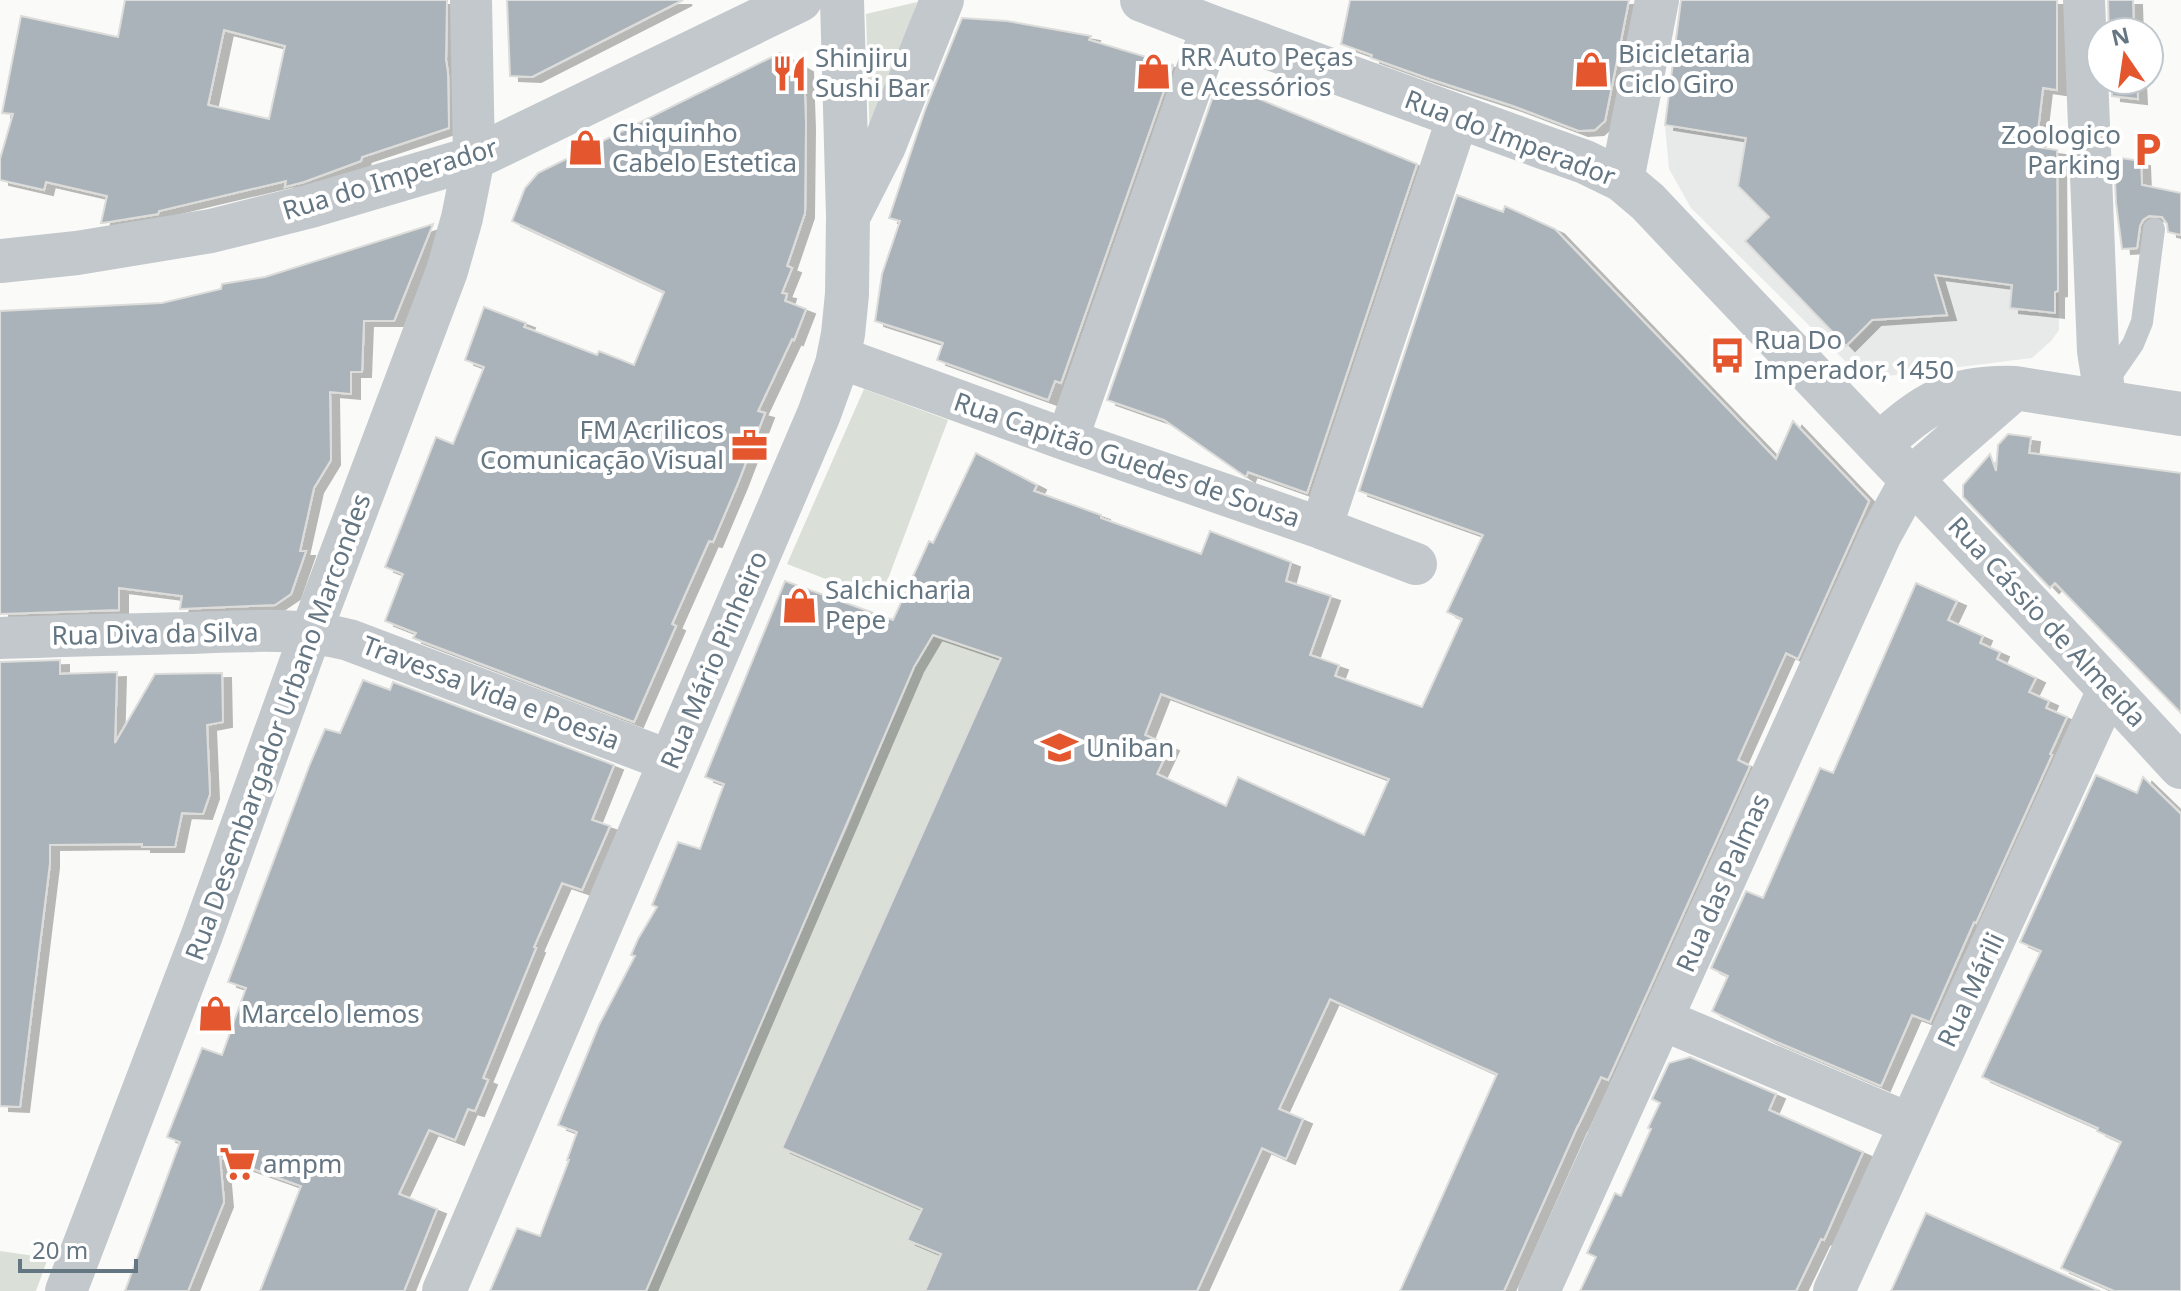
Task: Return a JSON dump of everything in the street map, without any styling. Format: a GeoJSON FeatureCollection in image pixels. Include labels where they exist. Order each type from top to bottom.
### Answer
{"type":"FeatureCollection","features":[{"type":"Feature","properties":{"kind":"street","name":"Rua Desembargador Urbano Marcondes"},"geometry":{"type":"LineString","coordinates":[[66,1291],[202,935],[311,632],[447,271],[474,158],[471,0]]}},
{"type":"Feature","properties":{"kind":"street","name":"Rua do Imperador"},"geometry":{"type":"LineString","coordinates":[[0,261],[77,253],[211,231],[311,206],[474,158],[800,0]]}},
{"type":"Feature","properties":{"kind":"street","name":"Rua Mário Pinheiro"},"geometry":{"type":"LineString","coordinates":[[444,1291],[819,414],[838,357],[847,294],[848,217],[842,0]]}},
{"type":"Feature","properties":{"kind":"street"},"geometry":{"type":"LineString","coordinates":[[848,217],[884,146],[942,0]]}},
{"type":"Feature","properties":{"kind":"street","name":"Rua do Imperador"},"geometry":{"type":"LineString","coordinates":[[1142,0],[1585,162],[1622,180],[1648,202],[1912,478]]}},
{"type":"Feature","properties":{"kind":"street"},"geometry":{"type":"LineString","coordinates":[[1622,180],[1657,0]]}},
{"type":"Feature","properties":{"kind":"street"},"geometry":{"type":"LineString","coordinates":[[2084,0],[2098,351],[2104,394]]}},
{"type":"Feature","properties":{"kind":"street"},"geometry":{"type":"LineString","coordinates":[[1067,440],[1212,27]]}},
{"type":"Feature","properties":{"kind":"street"},"geometry":{"type":"LineString","coordinates":[[1321,528],[1458,117]]}},
{"type":"Feature","properties":{"kind":"street","name":"Rua Capitão Guedes de Sousa"},"geometry":{"type":"LineString","coordinates":[[838,357],[1416,564]]}},
{"type":"Feature","properties":{"kind":"street"},"geometry":{"type":"LineString","coordinates":[[1879,445],[1911,416],[1937,401],[1963,391],[1989,387],[2104,394],[2181,414]]}},
{"type":"Feature","properties":{"kind":"street"},"geometry":{"type":"LineString","coordinates":[[1912,478],[2015,388]]}},
{"type":"Feature","properties":{"kind":"street","name":"Rua Cássio de Almeida"},"geometry":{"type":"LineString","coordinates":[[1912,478],[2181,767]]}},
{"type":"Feature","properties":{"kind":"street","name":"Rua das Palmas"},"geometry":{"type":"LineString","coordinates":[[1539,1291],[1880,536],[1912,478]]}},
{"type":"Feature","properties":{"kind":"street","name":"Rua Diva da Silva"},"geometry":{"type":"LineString","coordinates":[[0,638],[311,632]]}},
{"type":"Feature","properties":{"kind":"street","name":"Travessa Vida e Poesia"},"geometry":{"type":"LineString","coordinates":[[311,632],[349,640],[670,761]]}},
{"type":"Feature","properties":{"kind":"street","name":"Rua Márili"},"geometry":{"type":"LineString","coordinates":[[1834,1291],[2109,688]]}},
{"type":"Feature","properties":{"kind":"street"},"geometry":{"type":"LineString","coordinates":[[1661,1019],[1910,1124]]}},
{"type":"Feature","properties":{"kind":"lane"},"geometry":{"type":"LineString","coordinates":[[2104,394],[2142,322],[2154,229]]}},
{"type":"Feature","properties":{"kind":"shaded area"},"geometry":{"type":"Polygon","coordinates":[[[917,2],[870,146],[866,14],[917,2]]]}},
{"type":"Feature","properties":{"kind":"shaded area"},"geometry":{"type":"Polygon","coordinates":[[[1665,126],[1869,157],[2058,267],[2059,330],[2032,358],[1863,379],[1691,208],[1669,169],[1665,126]]]}},
{"type":"Feature","properties":{"kind":"shaded area"},"geometry":{"type":"Polygon","coordinates":[[[864,389],[948,420],[880,600],[787,564],[864,389]]]}},
{"type":"Feature","properties":{"kind":"shaded area"},"geometry":{"type":"Polygon","coordinates":[[[938,632],[1002,658],[783,1148],[922,1209],[908,1240],[941,1254],[925,1291],[646,1291],[847,829],[922,648],[938,632]]]}},
{"type":"Feature","properties":{"kind":"shaded area"},"geometry":{"type":"Polygon","coordinates":[[[0,1251],[48,1258],[36,1291],[0,1291],[0,1251]]]}},
{"type":"Feature","properties":{"kind":"building"},"geometry":{"type":"Polygon","coordinates":[[[125,0],[447,0],[449,128],[362,157],[361,161],[304,182],[285,187],[286,181],[159,211],[158,214],[103,223],[107,196],[46,182],[44,190],[0,180],[0,159],[13,114],[2,113],[21,16],[118,37],[125,0]],[[224,30],[208,105],[269,119],[285,46],[224,30]]]}},
{"type":"Feature","properties":{"kind":"building"},"geometry":{"type":"Polygon","coordinates":[[[507,0],[683,0],[532,77],[510,76],[507,0]]]}},
{"type":"Feature","properties":{"kind":"building"},"geometry":{"type":"Polygon","coordinates":[[[1350,0],[1629,0],[1605,121],[1595,130],[1579,131],[1371,58],[1372,55],[1341,44],[1350,0]]]}},
{"type":"Feature","properties":{"kind":"building"},"geometry":{"type":"Polygon","coordinates":[[[1681,0],[2057,0],[2057,90],[2043,88],[2036,147],[2057,150],[2058,291],[2055,292],[2055,313],[2010,308],[2012,285],[1935,275],[1947,315],[1872,320],[1846,346],[1745,241],[1769,217],[1738,186],[1746,138],[1665,125],[1681,0]]]}},
{"type":"Feature","properties":{"kind":"building"},"geometry":{"type":"Polygon","coordinates":[[[2108,0],[2133,0],[2134,16],[2108,16],[2108,0]]]}},
{"type":"Feature","properties":{"kind":"building"},"geometry":{"type":"Polygon","coordinates":[[[962,18],[1007,21],[1091,36],[1089,40],[1173,65],[1061,383],[1055,381],[1048,400],[937,360],[943,343],[875,321],[882,274],[900,221],[889,218],[925,110],[962,18]]]}},
{"type":"Feature","properties":{"kind":"building"},"geometry":{"type":"Polygon","coordinates":[[[780,53],[804,67],[805,213],[787,266],[792,268],[782,293],[787,294],[785,301],[806,309],[758,411],[765,413],[738,483],[672,624],[676,626],[634,722],[413,638],[416,633],[385,621],[403,574],[385,567],[436,437],[453,444],[484,367],[465,360],[484,307],[526,323],[524,327],[597,355],[599,351],[634,365],[664,292],[512,221],[525,188],[538,173],[780,53]]]}},
{"type":"Feature","properties":{"kind":"building"},"geometry":{"type":"Polygon","coordinates":[[[1218,82],[1417,164],[1307,493],[1248,472],[1246,477],[1164,420],[1107,400],[1218,82]]]}},
{"type":"Feature","properties":{"kind":"building"},"geometry":{"type":"Polygon","coordinates":[[[2114,157],[2141,161],[2142,185],[2181,193],[2181,235],[2168,232],[2162,217],[2149,216],[2140,226],[2137,248],[2122,249],[2114,157]]]}},
{"type":"Feature","properties":{"kind":"building"},"geometry":{"type":"Polygon","coordinates":[[[1457,195],[1503,212],[1505,206],[1555,229],[1776,459],[1793,421],[1869,501],[1798,659],[1786,653],[1738,760],[1750,766],[1608,1080],[1601,1077],[1504,1291],[1400,1291],[1497,1074],[1330,999],[1279,1109],[1303,1119],[1286,1159],[1262,1148],[1197,1291],[925,1291],[941,1254],[907,1240],[922,1209],[782,1148],[1001,658],[933,635],[914,667],[646,1291],[490,1291],[517,1228],[540,1236],[577,1132],[558,1125],[599,1025],[635,956],[631,955],[638,939],[657,907],[652,905],[678,842],[700,849],[724,784],[705,777],[785,581],[893,620],[929,541],[933,543],[976,453],[1037,485],[1034,491],[1201,554],[1210,531],[1291,562],[1286,581],[1331,596],[1310,655],[1339,665],[1335,676],[1422,707],[1462,619],[1447,612],[1483,535],[1359,491],[1457,195]],[[1161,694],[1145,735],[1170,746],[1157,774],[1226,806],[1238,777],[1364,835],[1389,779],[1161,694]]]}},
{"type":"Feature","properties":{"kind":"building"},"geometry":{"type":"Polygon","coordinates":[[[433,224],[394,321],[364,321],[362,372],[351,372],[351,394],[330,392],[331,460],[314,488],[300,551],[306,551],[291,594],[275,605],[180,609],[182,596],[119,588],[119,610],[0,614],[0,311],[162,303],[221,289],[222,284],[265,277],[433,224]]]}},
{"type":"Feature","properties":{"kind":"building"},"geometry":{"type":"Polygon","coordinates":[[[2008,434],[2031,437],[2029,453],[2181,473],[2181,713],[2055,583],[2050,588],[1963,497],[1963,485],[1990,454],[1996,471],[1998,445],[2008,434]]]}},
{"type":"Feature","properties":{"kind":"building"},"geometry":{"type":"Polygon","coordinates":[[[1916,583],[1957,601],[1948,620],[1983,636],[1980,643],[2000,652],[1997,659],[2036,678],[2029,692],[2049,701],[2046,708],[2067,717],[1930,1022],[1912,1015],[1881,1086],[1712,1011],[1728,976],[1711,968],[1746,891],[1763,898],[1820,768],[1833,773],[1916,583]]]}},
{"type":"Feature","properties":{"kind":"building"},"geometry":{"type":"Polygon","coordinates":[[[60,660],[60,674],[117,672],[115,743],[155,674],[222,673],[223,722],[207,725],[210,794],[203,814],[182,813],[175,847],[142,847],[142,844],[50,845],[20,1107],[0,1106],[0,662],[60,660]]]}},
{"type":"Feature","properties":{"kind":"building"},"geometry":{"type":"Polygon","coordinates":[[[363,680],[390,690],[393,682],[614,765],[592,820],[610,826],[582,890],[562,883],[483,1078],[488,1080],[475,1111],[468,1109],[455,1140],[429,1130],[399,1194],[437,1209],[404,1291],[260,1291],[301,1186],[220,1157],[224,1202],[188,1291],[125,1291],[180,1142],[167,1137],[202,1048],[222,1055],[246,988],[228,982],[310,764],[325,729],[340,733],[363,680]]]}},
{"type":"Feature","properties":{"kind":"building"},"geometry":{"type":"Polygon","coordinates":[[[2096,775],[2137,793],[2143,777],[2181,814],[2181,1291],[2114,1291],[2061,1268],[2121,1142],[2097,1131],[2098,1128],[1982,1077],[2041,951],[2020,942],[2096,775]]]}},
{"type":"Feature","properties":{"kind":"building"},"geometry":{"type":"Polygon","coordinates":[[[1690,1057],[1776,1094],[1769,1110],[1863,1152],[1824,1240],[1821,1239],[1796,1291],[1580,1291],[1596,1257],[1587,1253],[1615,1193],[1621,1196],[1651,1129],[1648,1128],[1660,1103],[1652,1099],[1669,1063],[1690,1057]]]}},
{"type":"Feature","properties":{"kind":"building"},"geometry":{"type":"Polygon","coordinates":[[[1926,1213],[2100,1291],[1891,1291],[1926,1213]]]}},
{"type":"Feature","properties":{"kind":"place","name":"Bicicletaria Ciclo Giro"},"geometry":{"type":"Point","coordinates":[1592,69]}},
{"type":"Feature","properties":{"kind":"place","name":"RR Auto Peças e Acessórios"},"geometry":{"type":"Point","coordinates":[1154,72]}},
{"type":"Feature","properties":{"kind":"place","name":"Shinjiru Sushi Bar"},"geometry":{"type":"Point","coordinates":[789,73]}},
{"type":"Feature","properties":{"kind":"place","name":"Chiquinho Cabelo Estetica"},"geometry":{"type":"Point","coordinates":[586,148]}},
{"type":"Feature","properties":{"kind":"place","name":"Zoologico Parking"},"geometry":{"type":"Point","coordinates":[2147,150]}},
{"type":"Feature","properties":{"kind":"place","name":"Rua Do Imperador, 1450"},"geometry":{"type":"Point","coordinates":[1728,355]}},
{"type":"Feature","properties":{"kind":"place","name":"FM Acrilicos Comunicação Visual"},"geometry":{"type":"Point","coordinates":[750,445]}},
{"type":"Feature","properties":{"kind":"place","name":"Salchicharia Pepe"},"geometry":{"type":"Point","coordinates":[799,605]}},
{"type":"Feature","properties":{"kind":"place","name":"Uniban"},"geometry":{"type":"Point","coordinates":[1060,748]}},
{"type":"Feature","properties":{"kind":"place","name":"Marcelo lemos"},"geometry":{"type":"Point","coordinates":[215,1014]}},
{"type":"Feature","properties":{"kind":"place","name":"ampm"},"geometry":{"type":"Point","coordinates":[237,1164]}}]}
